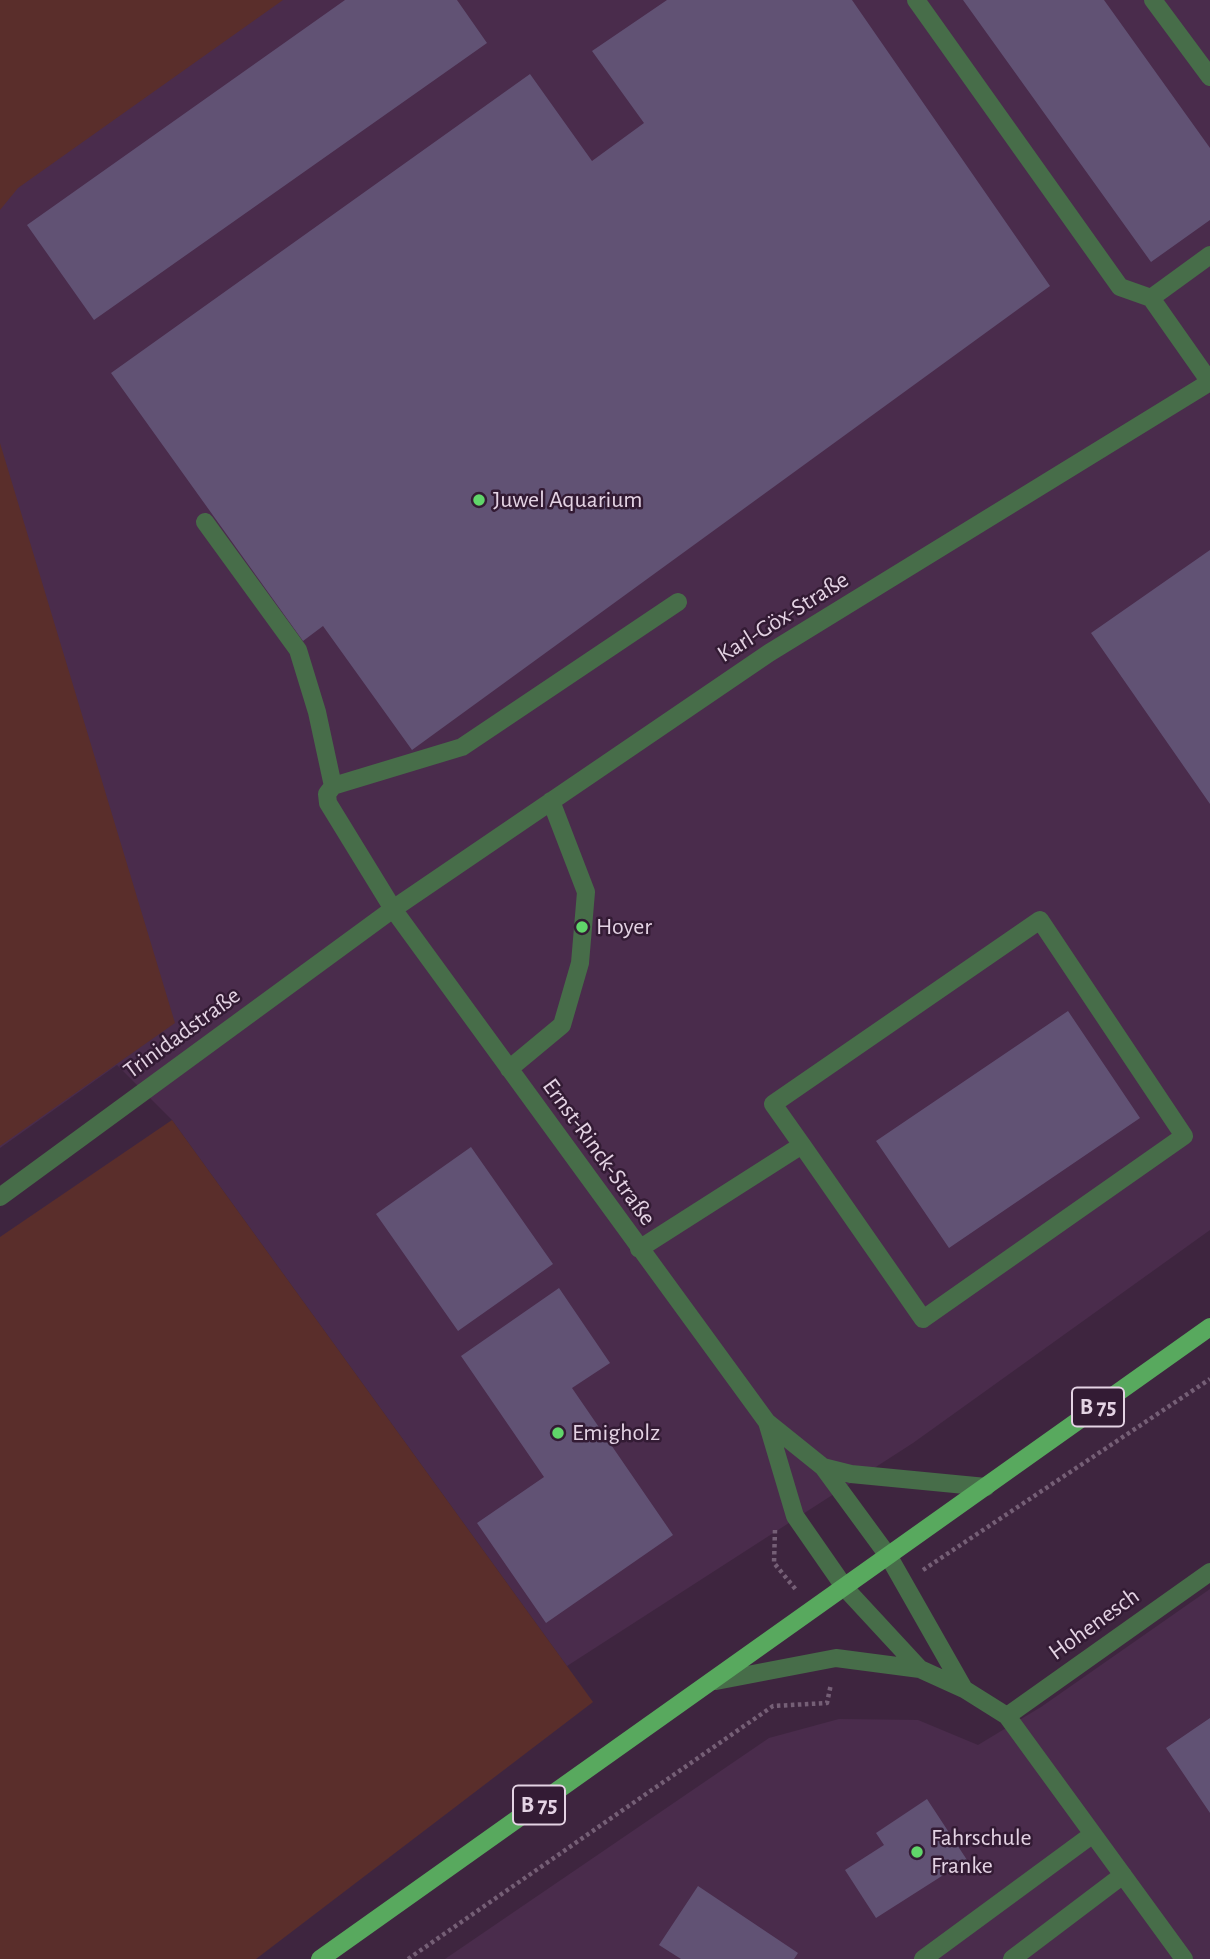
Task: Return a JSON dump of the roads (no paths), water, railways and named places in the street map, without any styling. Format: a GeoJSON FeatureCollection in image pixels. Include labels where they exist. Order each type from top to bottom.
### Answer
{"type":"FeatureCollection","features":[{"type":"Feature","properties":{"kind":"main road","name":"B 75"},"geometry":{"type":"LineString","coordinates":[[320,1959],[716,1681],[1210,1327]]}},
{"type":"Feature","properties":{"kind":"street"},"geometry":{"type":"LineString","coordinates":[[916,0],[1120,287],[1151,298],[1210,382]]}},
{"type":"Feature","properties":{"kind":"street"},"geometry":{"type":"LineString","coordinates":[[1153,0],[1210,77]]}},
{"type":"Feature","properties":{"kind":"street"},"geometry":{"type":"LineString","coordinates":[[1151,298],[1210,256]]}},
{"type":"Feature","properties":{"kind":"street","name":"Karl-Göx-Straße"},"geometry":{"type":"LineString","coordinates":[[393,909],[769,653],[1210,382]]}},
{"type":"Feature","properties":{"kind":"street","name":"Ernst-Rinck-Straße"},"geometry":{"type":"LineString","coordinates":[[205,522],[298,650],[317,712],[333,786],[327,794],[328,803],[393,909],[767,1422],[823,1467],[889,1557],[964,1689]]}},
{"type":"Feature","properties":{"kind":"street"},"geometry":{"type":"LineString","coordinates":[[333,786],[463,747],[678,601]]}},
{"type":"Feature","properties":{"kind":"street"},"geometry":{"type":"LineString","coordinates":[[509,1069],[562,1025],[580,962],[586,892],[551,802]]}},
{"type":"Feature","properties":{"kind":"street","name":"Trinidadstraße"},"geometry":{"type":"LineString","coordinates":[[0,1197],[393,909]]}},
{"type":"Feature","properties":{"kind":"street"},"geometry":{"type":"LineString","coordinates":[[1040,920],[1184,1136],[923,1320],[802,1144],[773,1104],[1040,920]]}},
{"type":"Feature","properties":{"kind":"street"},"geometry":{"type":"LineString","coordinates":[[639,1249],[802,1144]]}},
{"type":"Feature","properties":{"kind":"street","name":"Ernst-Rinck-Straße"},"geometry":{"type":"LineString","coordinates":[[767,1422],[795,1516],[845,1588],[920,1669]]}},
{"type":"Feature","properties":{"kind":"street","name":"Ernst-Rinck-Straße"},"geometry":{"type":"LineString","coordinates":[[823,1467],[851,1474],[986,1487]]}},
{"type":"Feature","properties":{"kind":"street","name":"Hohenesch"},"geometry":{"type":"LineString","coordinates":[[1007,1717],[1210,1572]]}},
{"type":"Feature","properties":{"kind":"street"},"geometry":{"type":"LineString","coordinates":[[716,1681],[836,1658],[920,1669],[964,1689],[1007,1717],[1184,1959]]}},
{"type":"Feature","properties":{"kind":"street"},"geometry":{"type":"LineString","coordinates":[[923,1959],[1093,1834]]}},
{"type":"Feature","properties":{"kind":"street"},"geometry":{"type":"LineString","coordinates":[[1012,1959],[1123,1875]]}},
{"type":"Feature","properties":{"kind":"place","name":"Juwel Aquarium"},"geometry":{"type":"Point","coordinates":[479,500]}},
{"type":"Feature","properties":{"kind":"place","name":"Hoyer"},"geometry":{"type":"Point","coordinates":[582,927]}},
{"type":"Feature","properties":{"kind":"place","name":"Emigholz"},"geometry":{"type":"Point","coordinates":[558,1433]}},
{"type":"Feature","properties":{"kind":"place","name":"Fahrschule Franke"},"geometry":{"type":"Point","coordinates":[917,1852]}}]}
